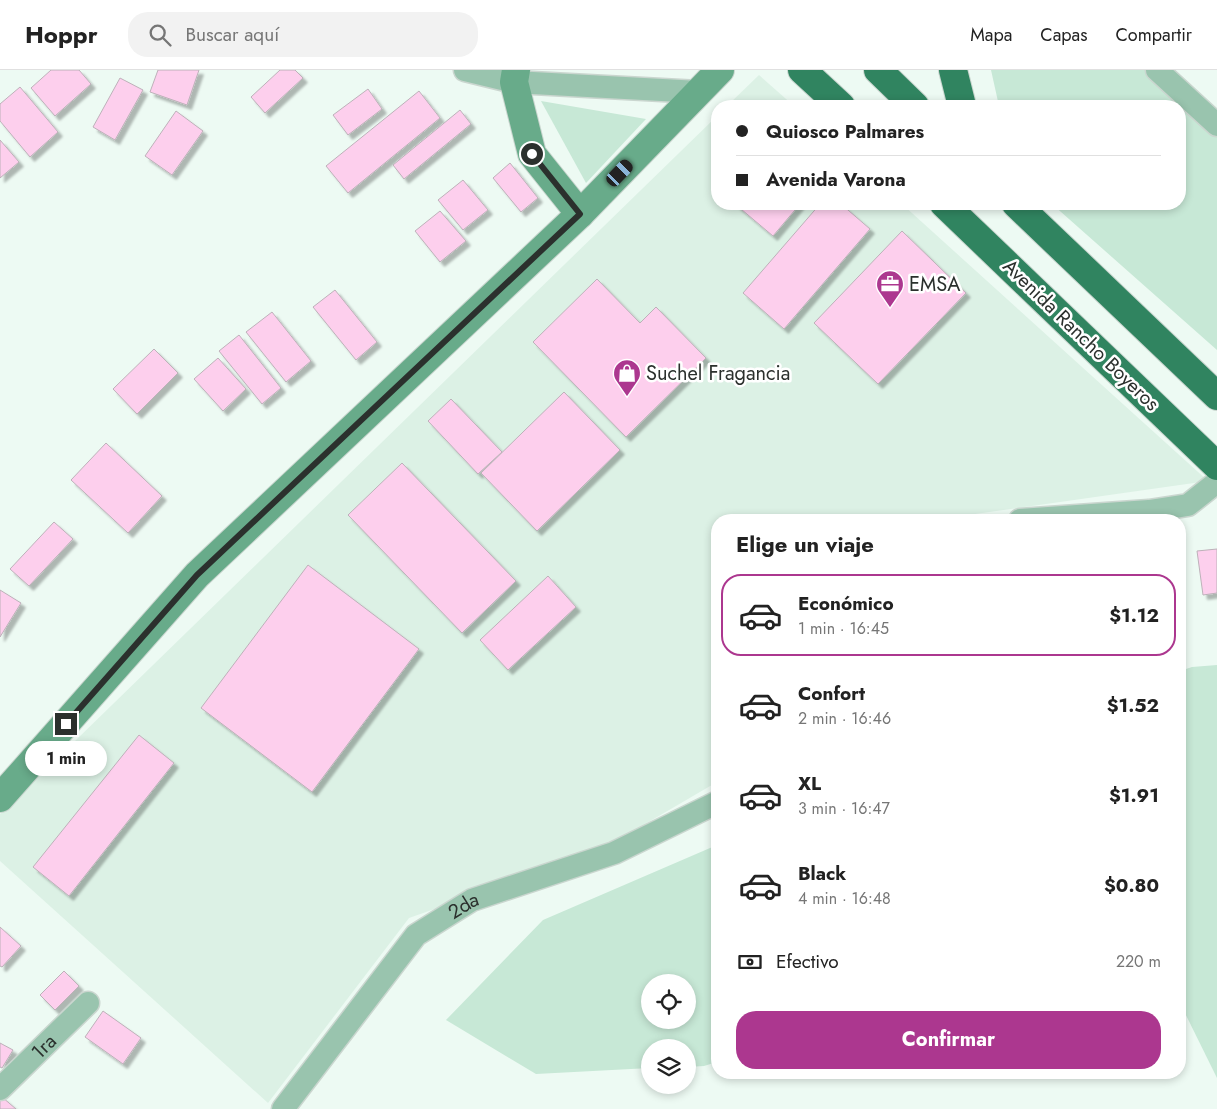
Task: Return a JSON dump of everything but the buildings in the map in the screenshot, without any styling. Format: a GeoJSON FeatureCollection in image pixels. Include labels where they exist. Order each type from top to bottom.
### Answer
{"type":"FeatureCollection","features":[{"type":"Feature","properties":{"kind":"highway"},"geometry":{"type":"LineString","coordinates":[[802,70],[834,100]]}},
{"type":"Feature","properties":{"kind":"highway"},"geometry":{"type":"LineString","coordinates":[[878,70],[909,100]]}},
{"type":"Feature","properties":{"kind":"highway"},"geometry":{"type":"LineString","coordinates":[[952,70],[960,100]]}},
{"type":"Feature","properties":{"kind":"highway","name":"Avenida Rancho Boyeros"},"geometry":{"type":"LineString","coordinates":[[950,210],[1217,466]]}},
{"type":"Feature","properties":{"kind":"highway"},"geometry":{"type":"LineString","coordinates":[[1022,210],[1217,396]]}},
{"type":"Feature","properties":{"kind":"street"},"geometry":{"type":"LineString","coordinates":[[465,70],[699,92]]}},
{"type":"Feature","properties":{"kind":"street"},"geometry":{"type":"LineString","coordinates":[[0,798],[197,575],[580,214],[720,70]]}},
{"type":"Feature","properties":{"kind":"street"},"geometry":{"type":"LineString","coordinates":[[1157,70],[1217,125]]}},
{"type":"Feature","properties":{"kind":"street"},"geometry":{"type":"LineString","coordinates":[[515,76],[532,154],[580,214]]}},
{"type":"Feature","properties":{"kind":"street"},"geometry":{"type":"LineString","coordinates":[[1106,514],[1149,511],[1188,505],[1217,482]]}},
{"type":"Feature","properties":{"kind":"street","name":"2da"},"geometry":{"type":"LineString","coordinates":[[283,1109],[416,935],[472,900],[614,853],[711,805]]}},
{"type":"Feature","properties":{"kind":"street","name":"1ra"},"geometry":{"type":"LineString","coordinates":[[0,1089],[88,1003]]}},
{"type":"Feature","properties":{"kind":"shaded area"},"geometry":{"type":"Polygon","coordinates":[[[991,70],[1148,70],[1181,100],[998,100],[991,70]]]}},
{"type":"Feature","properties":{"kind":"shaded area"},"geometry":{"type":"Polygon","coordinates":[[[759,75],[787,100],[733,100],[759,75]]]}},
{"type":"Feature","properties":{"kind":"shaded area"},"geometry":{"type":"Polygon","coordinates":[[[541,101],[646,119],[586,183],[541,101]]]}},
{"type":"Feature","properties":{"kind":"shaded area"},"geometry":{"type":"Polygon","coordinates":[[[1186,105],[1217,133],[1217,350],[1059,210],[1186,210],[1186,105]]]}},
{"type":"Feature","properties":{"kind":"shaded area"},"geometry":{"type":"Polygon","coordinates":[[[711,122],[711,210],[909,210],[1208,481],[975,514],[711,514],[711,786],[599,851],[409,918],[268,1103],[0,861],[0,814],[711,122]]]}},
{"type":"Feature","properties":{"kind":"shaded area"},"geometry":{"type":"Polygon","coordinates":[[[1217,665],[1217,1078],[1186,1015],[1186,669],[1217,665]]]}},
{"type":"Feature","properties":{"kind":"shaded area"},"geometry":{"type":"Polygon","coordinates":[[[711,848],[711,1064],[696,1066],[696,1039],[641,1039],[641,1068],[536,1074],[446,1020],[543,920],[711,848]]]}},
{"type":"Feature","properties":{"kind":"place","name":"EMSA"},"geometry":{"type":"Point","coordinates":[890,308]}},
{"type":"Feature","properties":{"kind":"place","name":"Suchel Fragancia"},"geometry":{"type":"Point","coordinates":[627,397]}},
{"type":"Feature","properties":{"kind":"route"},"geometry":{"type":"LineString","coordinates":[[66,724],[197,575],[580,214],[532,154]]}}]}
